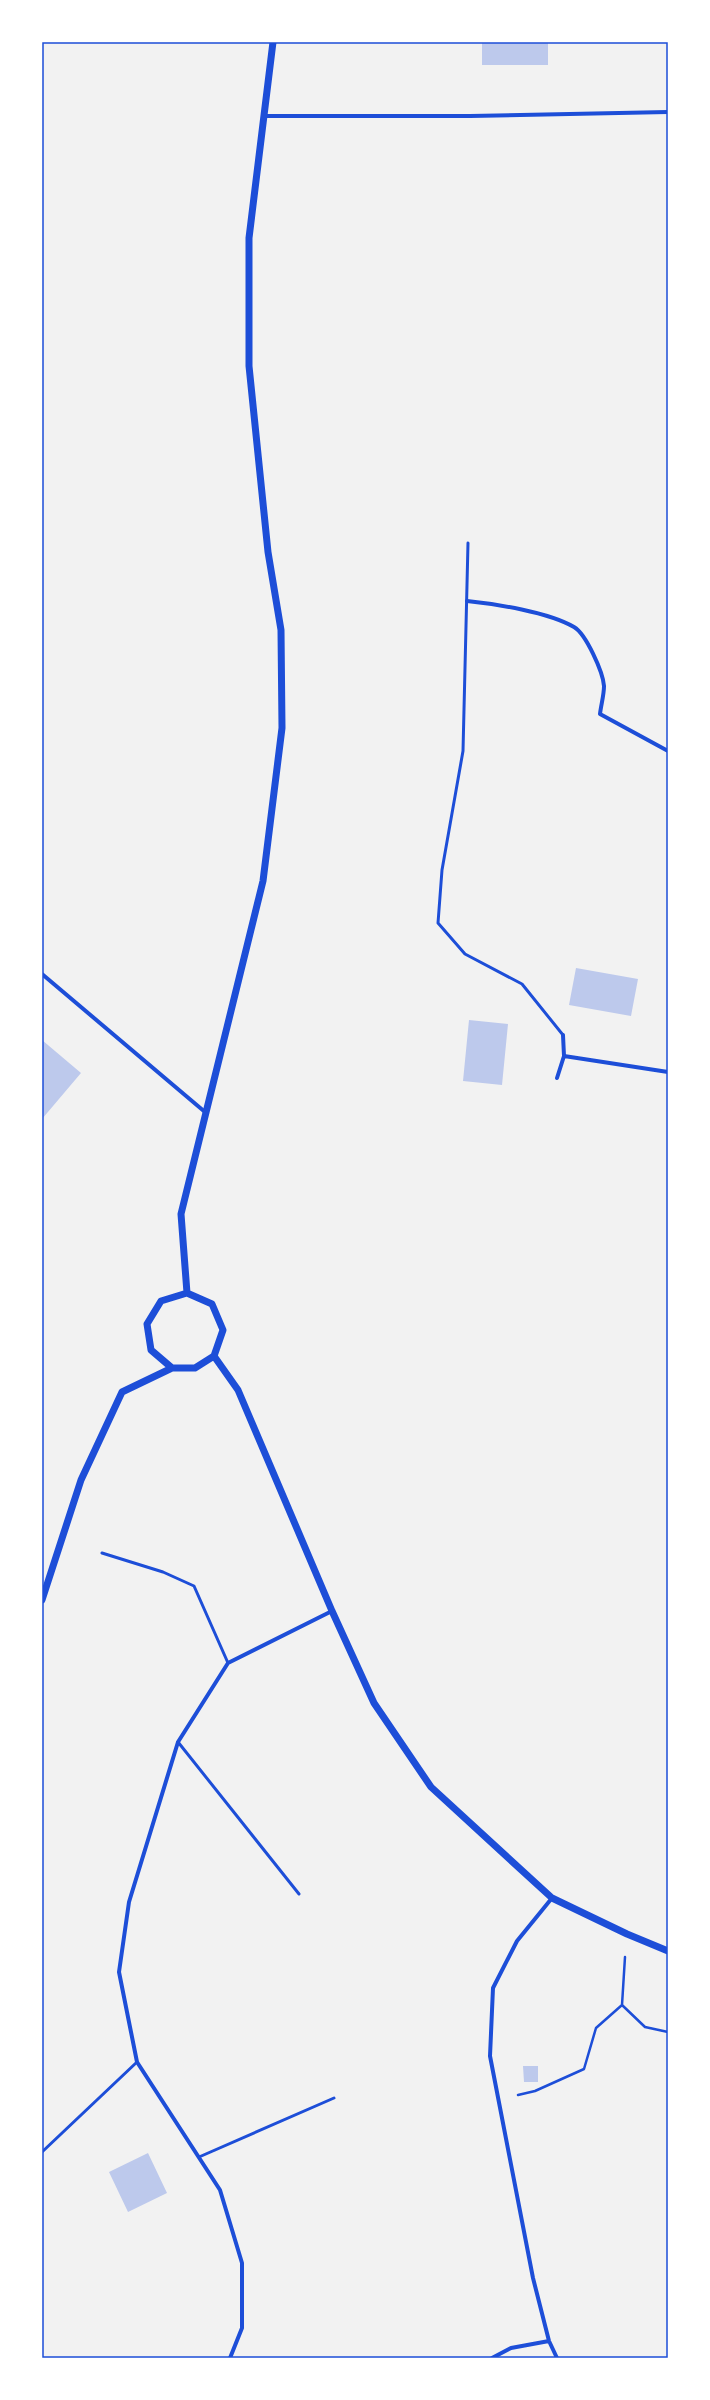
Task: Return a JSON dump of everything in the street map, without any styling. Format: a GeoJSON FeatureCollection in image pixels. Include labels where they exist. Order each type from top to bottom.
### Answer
{"type":"FeatureCollection","features":[{"type":"Feature","properties":{"kind":"street"},"geometry":{"type":"LineString","coordinates":[[187,1293],[181,1214],[263,881],[282,728],[281,630],[268,552],[249,366],[249,238],[273,42]]}},
{"type":"Feature","properties":{"kind":"street"},"geometry":{"type":"LineString","coordinates":[[265,116],[470,116],[668,112]]}},
{"type":"Feature","properties":{"kind":"street"},"geometry":{"type":"LineString","coordinates":[[467,601],[510,608],[575,627],[595,654],[604,686],[600,714],[668,751]]}},
{"type":"Feature","properties":{"kind":"street"},"geometry":{"type":"LineString","coordinates":[[42,974],[205,1112]]}},
{"type":"Feature","properties":{"kind":"street"},"geometry":{"type":"LineString","coordinates":[[556,1078],[564,1056],[564,1035]]}},
{"type":"Feature","properties":{"kind":"street"},"geometry":{"type":"LineString","coordinates":[[564,1056],[668,1072]]}},
{"type":"Feature","properties":{"kind":"street"},"geometry":{"type":"LineString","coordinates":[[42,1600],[81,1480],[122,1392],[172,1368],[195,1368],[214,1356],[223,1330],[212,1304],[187,1293],[161,1300],[147,1324],[151,1350],[172,1368]]}},
{"type":"Feature","properties":{"kind":"street"},"geometry":{"type":"LineString","coordinates":[[214,1356],[238,1390],[332,1611],[374,1703],[431,1787],[552,1898],[627,1934],[668,1951]]}},
{"type":"Feature","properties":{"kind":"street"},"geometry":{"type":"LineString","coordinates":[[230,2358],[242,2328],[242,2262],[220,2190],[137,2062],[119,1972],[129,1902],[178,1742],[228,1663],[332,1611]]}},
{"type":"Feature","properties":{"kind":"street"},"geometry":{"type":"LineString","coordinates":[[552,1898],[517,1940],[493,1988],[490,2056],[532,2271],[549,2341],[557,2358]]}},
{"type":"Feature","properties":{"kind":"street"},"geometry":{"type":"LineString","coordinates":[[492,2358],[511,2348],[549,2341]]}},
{"type":"Feature","properties":{"kind":"lane"},"geometry":{"type":"LineString","coordinates":[[468,543],[463,751],[442,870],[438,923],[465,954],[522,984],[564,1035]]}},
{"type":"Feature","properties":{"kind":"lane"},"geometry":{"type":"LineString","coordinates":[[102,1553],[163,1572],[194,1586],[228,1663]]}},
{"type":"Feature","properties":{"kind":"lane"},"geometry":{"type":"LineString","coordinates":[[178,1742],[299,1894]]}},
{"type":"Feature","properties":{"kind":"lane"},"geometry":{"type":"LineString","coordinates":[[42,2152],[137,2062]]}},
{"type":"Feature","properties":{"kind":"lane"},"geometry":{"type":"LineString","coordinates":[[199,2157],[334,2098]]}},
{"type":"Feature","properties":{"kind":"path"},"geometry":{"type":"LineString","coordinates":[[498,2098],[535,2092],[584,2069],[596,2028],[622,2005],[627,1934]]}},
{"type":"Feature","properties":{"kind":"path"},"geometry":{"type":"LineString","coordinates":[[622,2005],[645,2027],[668,2032]]}},
{"type":"Feature","properties":{"kind":"building"},"geometry":{"type":"Polygon","coordinates":[[[482,42],[548,42],[548,65],[482,65],[482,42]]]}},
{"type":"Feature","properties":{"kind":"building"},"geometry":{"type":"Polygon","coordinates":[[[576,968],[638,979],[631,1016],[569,1005],[576,968]]]}},
{"type":"Feature","properties":{"kind":"building"},"geometry":{"type":"Polygon","coordinates":[[[469,1020],[508,1024],[502,1085],[463,1081],[469,1020]]]}},
{"type":"Feature","properties":{"kind":"building"},"geometry":{"type":"Polygon","coordinates":[[[42,1040],[81,1073],[42,1119],[42,1040]]]}},
{"type":"Feature","properties":{"kind":"building"},"geometry":{"type":"Polygon","coordinates":[[[523,2066],[538,2066],[538,2082],[524,2082],[523,2066]]]}},
{"type":"Feature","properties":{"kind":"building"},"geometry":{"type":"Polygon","coordinates":[[[148,2153],[167,2193],[128,2212],[109,2172],[148,2153]]]}}]}
